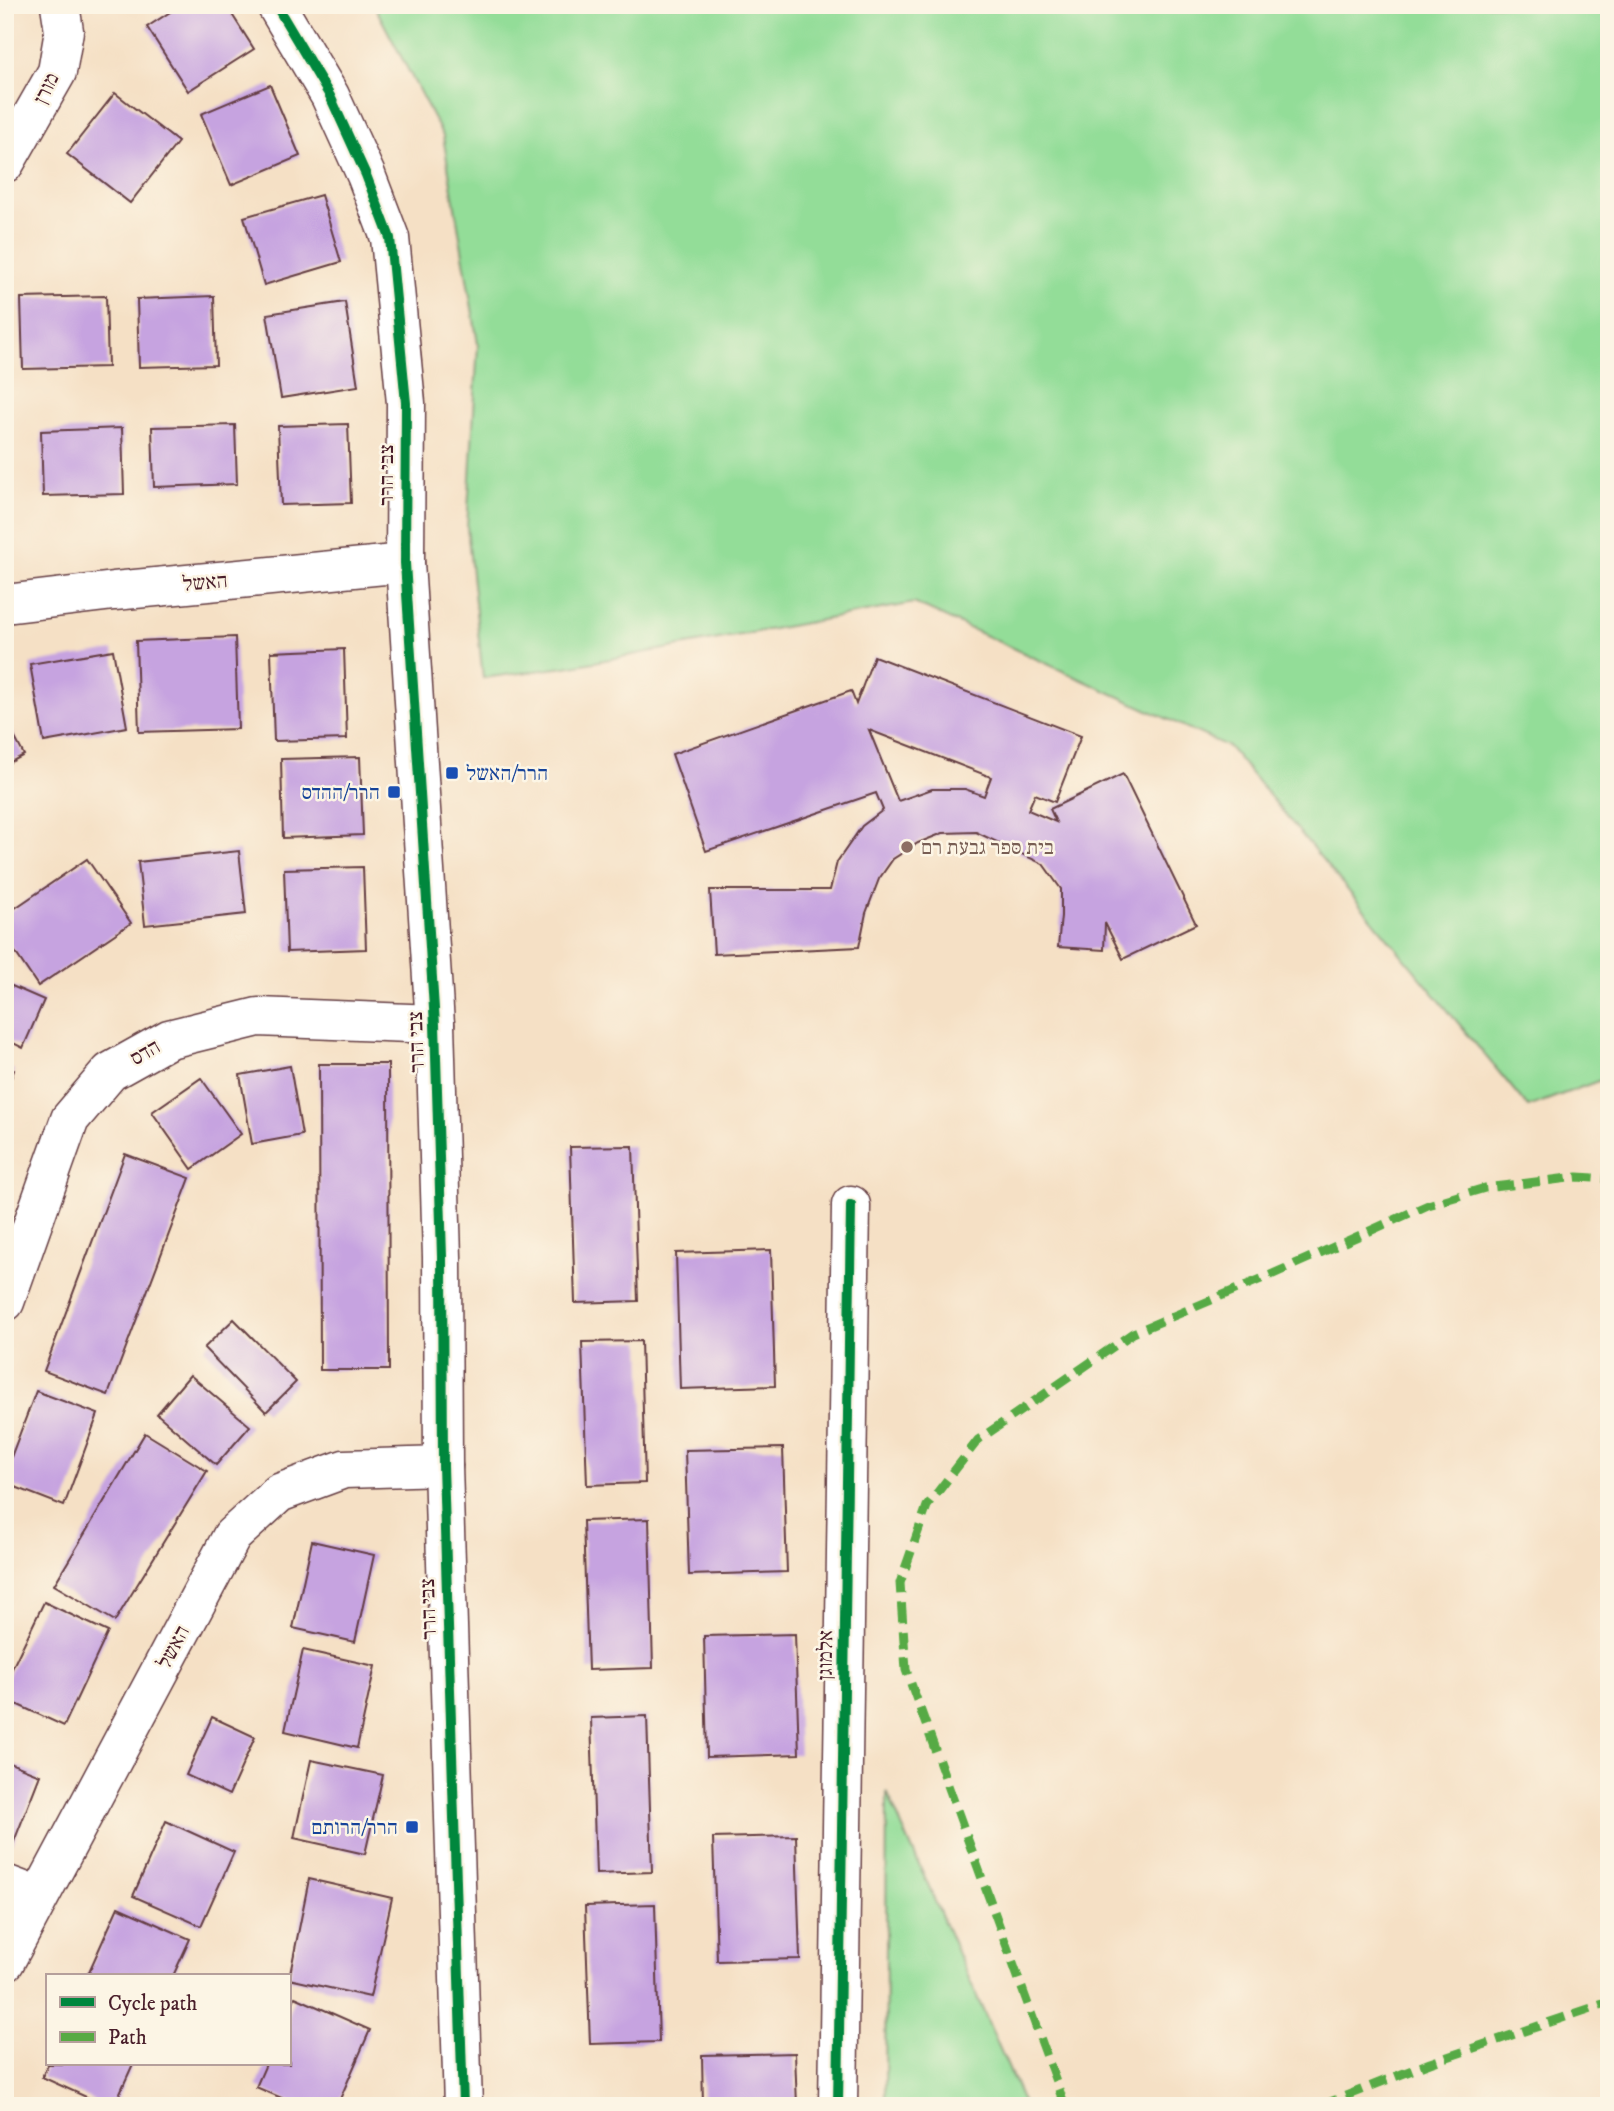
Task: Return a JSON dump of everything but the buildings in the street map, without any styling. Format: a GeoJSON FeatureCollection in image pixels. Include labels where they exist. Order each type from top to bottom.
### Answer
{"type":"FeatureCollection","features":[{"type":"Feature","properties":{"kind":"street","name":"מורן"},"geometry":{"type":"LineString","coordinates":[[5,163],[57,72],[64,32],[60,5]]}},
{"type":"Feature","properties":{"kind":"street","name":"צבי הרר"},"geometry":{"type":"LineString","coordinates":[[276,5],[330,96],[366,175],[390,237],[405,403],[405,564],[435,1024],[442,1257],[443,1466],[463,2106]]}},
{"type":"Feature","properties":{"kind":"street","name":"האשל"},"geometry":{"type":"LineString","coordinates":[[5,604],[127,589],[405,564]]}},
{"type":"Feature","properties":{"kind":"street","name":"הדס"},"geometry":{"type":"LineString","coordinates":[[5,1302],[70,1119],[110,1072],[169,1039],[258,1017],[435,1024]]}},
{"type":"Feature","properties":{"kind":"street","name":"אלמוגן"},"geometry":{"type":"LineString","coordinates":[[838,2106],[851,1205]]}},
{"type":"Feature","properties":{"kind":"street","name":"האשל"},"geometry":{"type":"LineString","coordinates":[[5,1962],[22,1890],[232,1536],[279,1493],[344,1469],[443,1466]]}},
{"type":"Feature","properties":{"kind":"green space"},"geometry":{"type":"Polygon","coordinates":[[[374,5],[1609,5],[1609,1077],[1528,1107],[1229,747],[914,603],[572,666],[483,678],[467,527],[478,344],[443,136],[374,5]]]}},
{"type":"Feature","properties":{"kind":"green space"},"geometry":{"type":"Polygon","coordinates":[[[887,1792],[1025,2106],[885,2106],[887,1792]]]}},
{"type":"Feature","properties":{"kind":"marked path"},"geometry":{"type":"LineString","coordinates":[[1065,2106],[906,1670],[900,1583],[927,1506],[978,1440],[1133,1333],[1428,1205],[1485,1188],[1578,1177],[1609,1179]]}},
{"type":"Feature","properties":{"kind":"marked path"},"geometry":{"type":"LineString","coordinates":[[1320,2106],[1430,2063],[1609,2002]]}},
{"type":"Feature","properties":{"kind":"cycle path"},"geometry":{"type":"LineString","coordinates":[[276,5],[330,96],[366,175],[390,238],[406,403],[405,563],[435,1024],[442,1257],[443,1466],[463,2106]]}},
{"type":"Feature","properties":{"kind":"cycle path"},"geometry":{"type":"LineString","coordinates":[[838,2106],[851,1205]]}},
{"type":"Feature","properties":{"kind":"place","name":"הרר/האשל"},"geometry":{"type":"Point","coordinates":[452,773]}},
{"type":"Feature","properties":{"kind":"place","name":"הרר/ההדס"},"geometry":{"type":"Point","coordinates":[394,792]}},
{"type":"Feature","properties":{"kind":"place","name":"בית ספר גבעת רם"},"geometry":{"type":"Point","coordinates":[907,847]}},
{"type":"Feature","properties":{"kind":"place","name":"הרר/הרותם"},"geometry":{"type":"Point","coordinates":[412,1827]}}]}
